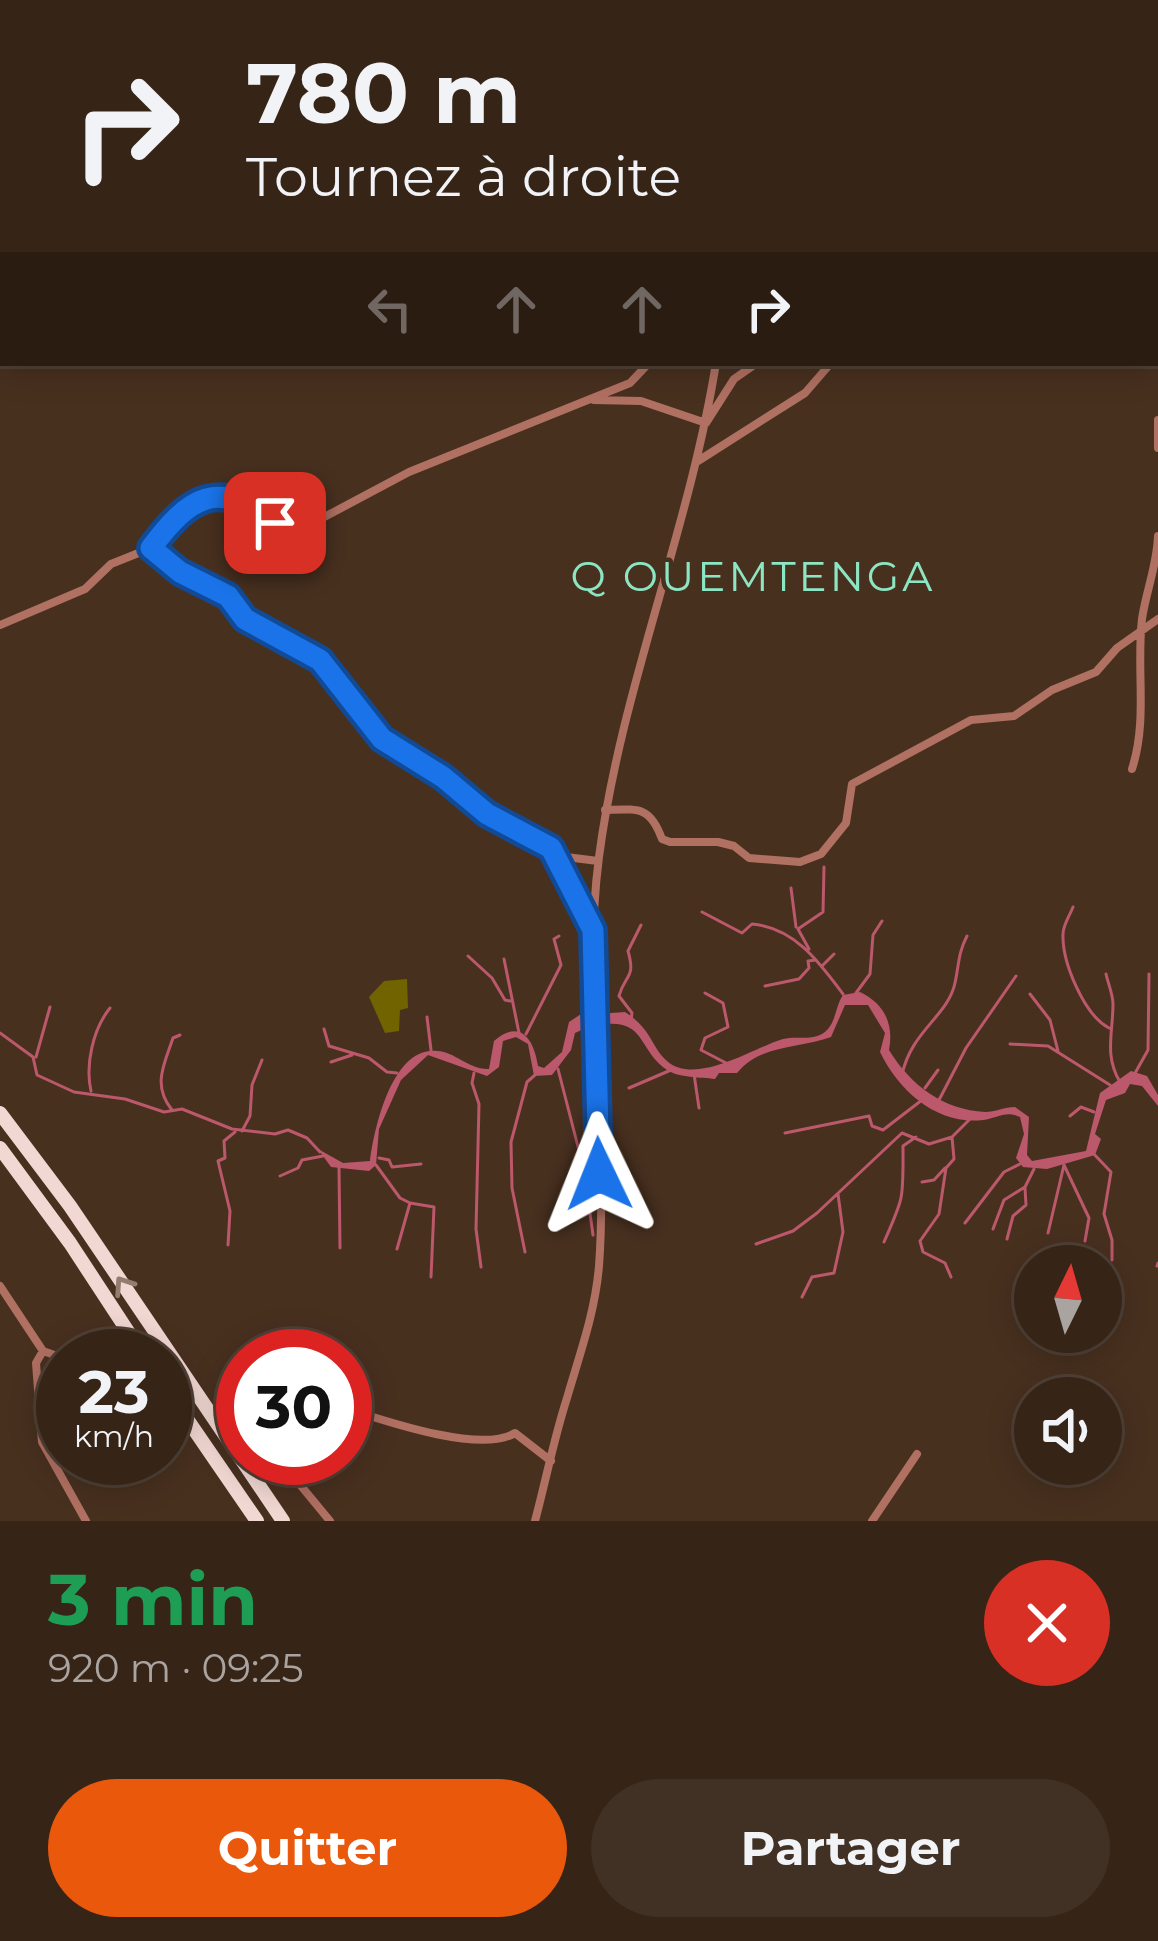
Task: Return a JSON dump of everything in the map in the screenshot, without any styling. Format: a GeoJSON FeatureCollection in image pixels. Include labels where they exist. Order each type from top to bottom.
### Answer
{"type":"FeatureCollection","features":[{"type":"Feature","properties":{"kind":"highway"},"geometry":{"type":"LineString","coordinates":[[0,1113],[70,1206],[283,1521]]}},
{"type":"Feature","properties":{"kind":"highway"},"geometry":{"type":"LineString","coordinates":[[0,1148],[126,1329]]}},
{"type":"Feature","properties":{"kind":"highway"},"geometry":{"type":"LineString","coordinates":[[192,1427],[256,1521]]}},
{"type":"Feature","properties":{"kind":"street"},"geometry":{"type":"LineString","coordinates":[[0,626],[86,589],[123,556],[151,548],[185,505],[199,499],[242,502],[287,532],[315,526],[339,506],[409,472],[630,383],[646,366]]}},
{"type":"Feature","properties":{"kind":"street"},"geometry":{"type":"LineString","coordinates":[[536,1521],[586,1344],[598,1269],[593,930],[605,810],[623,727],[698,461],[716,366]]}},
{"type":"Feature","properties":{"kind":"street"},"geometry":{"type":"LineString","coordinates":[[706,423],[734,379],[753,366]]}},
{"type":"Feature","properties":{"kind":"street"},"geometry":{"type":"LineString","coordinates":[[698,461],[805,393],[828,366]]}},
{"type":"Feature","properties":{"kind":"street"},"geometry":{"type":"LineString","coordinates":[[584,400],[641,401],[706,423]]}},
{"type":"Feature","properties":{"kind":"street"},"geometry":{"type":"LineString","coordinates":[[1158,420],[1158,448]]}},
{"type":"Feature","properties":{"kind":"street"},"geometry":{"type":"LineString","coordinates":[[1132,769],[1141,742],[1141,630],[1157,564],[1158,536]]}},
{"type":"Feature","properties":{"kind":"street"},"geometry":{"type":"LineString","coordinates":[[151,548],[180,572],[228,596],[245,619],[311,653],[345,687],[382,739],[443,777],[487,814],[540,841],[556,856],[593,930]]}},
{"type":"Feature","properties":{"kind":"street"},"geometry":{"type":"LineString","coordinates":[[605,810],[644,812],[654,818],[662,839],[670,842],[718,842],[734,845],[749,858],[800,862],[821,854],[846,823],[852,784],[971,720],[1015,716],[1052,691],[1096,672],[1158,619]]}},
{"type":"Feature","properties":{"kind":"street"},"geometry":{"type":"LineString","coordinates":[[556,856],[598,861]]}},
{"type":"Feature","properties":{"kind":"street"},"geometry":{"type":"LineString","coordinates":[[0,1286],[36,1340]]}},
{"type":"Feature","properties":{"kind":"street"},"geometry":{"type":"LineString","coordinates":[[372,1416],[497,1442],[515,1433],[551,1461]]}},
{"type":"Feature","properties":{"kind":"street"},"geometry":{"type":"LineString","coordinates":[[872,1521],[917,1454]]}},
{"type":"Feature","properties":{"kind":"street"},"geometry":{"type":"LineString","coordinates":[[66,1485],[86,1521]]}},
{"type":"Feature","properties":{"kind":"street"},"geometry":{"type":"LineString","coordinates":[[300,1485],[330,1521]]}},
{"type":"Feature","properties":{"kind":"shaded area"},"geometry":{"type":"Polygon","coordinates":[[[407,979],[408,1008],[400,1010],[399,1031],[385,1033],[369,997],[384,981],[407,979]]]}},
{"type":"Feature","properties":{"kind":"shaded area"},"geometry":{"type":"Polygon","coordinates":[[[860,992],[886,1016],[889,1050],[930,1094],[956,1107],[989,1112],[1015,1107],[1029,1117],[1027,1155],[1032,1161],[1086,1151],[1100,1093],[1131,1071],[1147,1076],[1158,1095],[1158,1106],[1142,1086],[1130,1084],[1125,1093],[1106,1100],[1095,1134],[1101,1139],[1095,1155],[1047,1169],[1023,1167],[1016,1158],[1024,1134],[1020,1117],[1006,1114],[966,1120],[922,1103],[888,1067],[880,1052],[885,1033],[868,1005],[845,1005],[831,1037],[769,1052],[737,1073],[719,1073],[715,1079],[672,1073],[657,1062],[633,1030],[598,1025],[598,1014],[625,1012],[641,1025],[667,1061],[694,1070],[783,1039],[818,1036],[831,1025],[843,995],[860,992]]]}},
{"type":"Feature","properties":{"kind":"shaded area"},"geometry":{"type":"Polygon","coordinates":[[[584,1012],[593,1015],[592,1025],[575,1033],[571,1050],[552,1075],[534,1076],[528,1044],[516,1037],[503,1041],[499,1067],[487,1076],[428,1055],[401,1080],[379,1129],[376,1165],[369,1171],[331,1167],[318,1149],[343,1163],[370,1161],[388,1092],[408,1062],[421,1053],[444,1052],[489,1069],[494,1041],[511,1031],[529,1040],[538,1066],[544,1068],[562,1052],[569,1022],[584,1012]]]}},
{"type":"Feature","properties":{"kind":"waterway"},"geometry":{"type":"LineString","coordinates":[[809,949],[798,929],[823,912],[824,867]]}},
{"type":"Feature","properties":{"kind":"waterway"},"geometry":{"type":"LineString","coordinates":[[791,888],[796,927]]}},
{"type":"Feature","properties":{"kind":"waterway"},"geometry":{"type":"LineString","coordinates":[[1073,907],[1063,931],[1066,959],[1083,1000],[1109,1028]]}},
{"type":"Feature","properties":{"kind":"waterway"},"geometry":{"type":"LineString","coordinates":[[702,912],[742,933],[752,924],[781,932],[815,959],[843,994]]}},
{"type":"Feature","properties":{"kind":"waterway"},"geometry":{"type":"LineString","coordinates":[[856,993],[870,974],[873,935],[882,921]]}},
{"type":"Feature","properties":{"kind":"waterway"},"geometry":{"type":"LineString","coordinates":[[631,1020],[632,1013],[619,996],[630,972],[628,951],[641,925]]}},
{"type":"Feature","properties":{"kind":"waterway"},"geometry":{"type":"LineString","coordinates":[[526,1034],[561,965],[554,939],[559,936]]}},
{"type":"Feature","properties":{"kind":"waterway"},"geometry":{"type":"LineString","coordinates":[[902,1075],[913,1047],[951,995],[967,936]]}},
{"type":"Feature","properties":{"kind":"waterway"},"geometry":{"type":"LineString","coordinates":[[823,965],[834,954]]}},
{"type":"Feature","properties":{"kind":"waterway"},"geometry":{"type":"LineString","coordinates":[[468,956],[510,1001]]}},
{"type":"Feature","properties":{"kind":"waterway"},"geometry":{"type":"LineString","coordinates":[[504,959],[519,1033]]}},
{"type":"Feature","properties":{"kind":"waterway"},"geometry":{"type":"LineString","coordinates":[[765,986],[799,979],[809,968],[808,961],[816,960]]}},
{"type":"Feature","properties":{"kind":"waterway"},"geometry":{"type":"LineString","coordinates":[[1106,974],[1113,1004],[1111,1053],[1120,1082]]}},
{"type":"Feature","properties":{"kind":"waterway"},"geometry":{"type":"LineString","coordinates":[[1134,1075],[1148,1050],[1149,974]]}},
{"type":"Feature","properties":{"kind":"waterway"},"geometry":{"type":"LineString","coordinates":[[939,1100],[966,1048],[1016,976]]}},
{"type":"Feature","properties":{"kind":"waterway"},"geometry":{"type":"LineString","coordinates":[[705,993],[723,1003],[728,1027],[705,1038],[701,1050],[730,1065]]}},
{"type":"Feature","properties":{"kind":"waterway"},"geometry":{"type":"LineString","coordinates":[[1030,994],[1050,1020],[1058,1051]]}},
{"type":"Feature","properties":{"kind":"waterway"},"geometry":{"type":"LineString","coordinates":[[36,1057],[50,1007]]}},
{"type":"Feature","properties":{"kind":"waterway"},"geometry":{"type":"LineString","coordinates":[[91,1091],[92,1048],[110,1008]]}},
{"type":"Feature","properties":{"kind":"waterway"},"geometry":{"type":"LineString","coordinates":[[427,1017],[431,1050]]}},
{"type":"Feature","properties":{"kind":"waterway"},"geometry":{"type":"LineString","coordinates":[[324,1029],[329,1046],[369,1058],[387,1072],[397,1073]]}},
{"type":"Feature","properties":{"kind":"waterway"},"geometry":{"type":"LineString","coordinates":[[0,1033],[33,1057],[37,1075],[74,1092],[125,1099],[164,1112],[182,1109],[232,1129],[275,1134],[288,1130],[307,1138],[320,1152]]}},
{"type":"Feature","properties":{"kind":"waterway"},"geometry":{"type":"LineString","coordinates":[[172,1110],[162,1092],[162,1075],[173,1038],[180,1035]]}},
{"type":"Feature","properties":{"kind":"waterway"},"geometry":{"type":"LineString","coordinates":[[1010,1044],[1048,1046],[1110,1085]]}},
{"type":"Feature","properties":{"kind":"waterway"},"geometry":{"type":"LineString","coordinates":[[331,1062],[352,1055]]}},
{"type":"Feature","properties":{"kind":"waterway"},"geometry":{"type":"LineString","coordinates":[[242,1131],[250,1116],[252,1085],[262,1060]]}},
{"type":"Feature","properties":{"kind":"waterway"},"geometry":{"type":"LineString","coordinates":[[558,1069],[584,1170],[593,1235]]}},
{"type":"Feature","properties":{"kind":"waterway"},"geometry":{"type":"LineString","coordinates":[[629,1088],[671,1070]]}},
{"type":"Feature","properties":{"kind":"waterway"},"geometry":{"type":"LineString","coordinates":[[925,1088],[938,1070]]}},
{"type":"Feature","properties":{"kind":"waterway"},"geometry":{"type":"LineString","coordinates":[[474,1073],[479,1104],[476,1229],[481,1267]]}},
{"type":"Feature","properties":{"kind":"waterway"},"geometry":{"type":"LineString","coordinates":[[694,1074],[699,1108]]}},
{"type":"Feature","properties":{"kind":"waterway"},"geometry":{"type":"LineString","coordinates":[[525,1252],[512,1188],[511,1142],[527,1082],[535,1075]]}},
{"type":"Feature","properties":{"kind":"waterway"},"geometry":{"type":"LineString","coordinates":[[785,1133],[869,1116],[872,1126],[883,1130],[922,1100]]}},
{"type":"Feature","properties":{"kind":"waterway"},"geometry":{"type":"LineString","coordinates":[[1070,1116],[1081,1107],[1094,1112]]}},
{"type":"Feature","properties":{"kind":"waterway"},"geometry":{"type":"LineString","coordinates":[[756,1244],[793,1231],[817,1213],[902,1133],[929,1144],[952,1137],[970,1119]]}},
{"type":"Feature","properties":{"kind":"waterway"},"geometry":{"type":"LineString","coordinates":[[228,1245],[230,1211],[218,1161],[225,1158],[224,1141],[235,1132]]}},
{"type":"Feature","properties":{"kind":"waterway"},"geometry":{"type":"LineString","coordinates":[[884,1242],[901,1196],[903,1146],[916,1137]]}},
{"type":"Feature","properties":{"kind":"waterway"},"geometry":{"type":"LineString","coordinates":[[951,1277],[945,1263],[923,1252],[920,1241],[939,1214],[946,1168],[954,1159],[952,1137]]}},
{"type":"Feature","properties":{"kind":"waterway"},"geometry":{"type":"LineString","coordinates":[[1092,1152],[1111,1172],[1104,1214],[1112,1245]]}},
{"type":"Feature","properties":{"kind":"waterway"},"geometry":{"type":"LineString","coordinates":[[280,1176],[298,1168],[302,1160],[323,1156]]}},
{"type":"Feature","properties":{"kind":"waterway"},"geometry":{"type":"LineString","coordinates":[[379,1158],[389,1160],[392,1167],[421,1164]]}},
{"type":"Feature","properties":{"kind":"waterway"},"geometry":{"type":"LineString","coordinates":[[965,1223],[1004,1172],[1020,1164]]}},
{"type":"Feature","properties":{"kind":"waterway"},"geometry":{"type":"LineString","coordinates":[[376,1165],[400,1198],[410,1203],[397,1249]]}},
{"type":"Feature","properties":{"kind":"waterway"},"geometry":{"type":"LineString","coordinates":[[1064,1165],[1089,1218],[1085,1241]]}},
{"type":"Feature","properties":{"kind":"waterway"},"geometry":{"type":"LineString","coordinates":[[1048,1233],[1064,1165]]}},
{"type":"Feature","properties":{"kind":"waterway"},"geometry":{"type":"LineString","coordinates":[[339,1167],[340,1248]]}},
{"type":"Feature","properties":{"kind":"waterway"},"geometry":{"type":"LineString","coordinates":[[922,1182],[934,1180],[945,1168]]}},
{"type":"Feature","properties":{"kind":"waterway"},"geometry":{"type":"LineString","coordinates":[[993,1229],[1004,1200],[1025,1187],[1034,1169]]}},
{"type":"Feature","properties":{"kind":"waterway"},"geometry":{"type":"LineString","coordinates":[[1007,1239],[1013,1216],[1026,1205],[1025,1188]]}},
{"type":"Feature","properties":{"kind":"waterway"},"geometry":{"type":"LineString","coordinates":[[802,1297],[812,1277],[834,1273],[843,1232],[838,1194]]}},
{"type":"Feature","properties":{"kind":"waterway"},"geometry":{"type":"LineString","coordinates":[[410,1203],[434,1207],[431,1277]]}},
{"type":"Feature","properties":{"kind":"district","name":"Q OUEMTENGA"},"geometry":{"type":"Point","coordinates":[753,576]}},
{"type":"Feature","properties":{"kind":"route"},"geometry":{"type":"LineString","coordinates":[[275,523],[242,502],[199,499],[185,505],[151,548],[180,572],[218,588],[245,619],[320,660],[382,739],[443,777],[487,814],[551,848],[593,930],[599,1174]]}}]}
